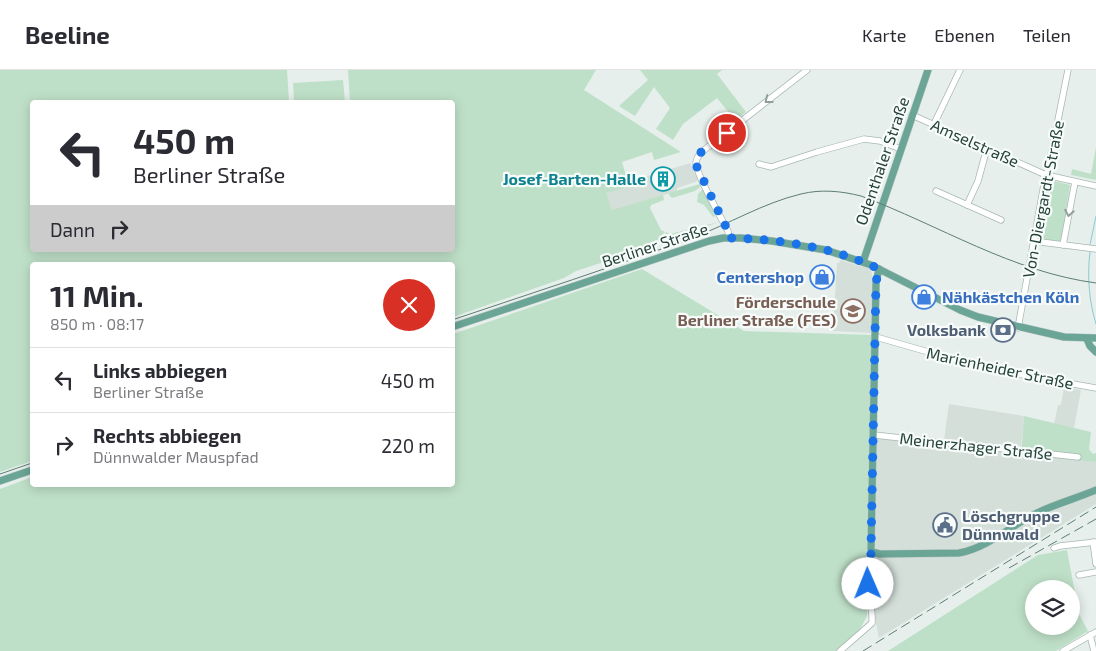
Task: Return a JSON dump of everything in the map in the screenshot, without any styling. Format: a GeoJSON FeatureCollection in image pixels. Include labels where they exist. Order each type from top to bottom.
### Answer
{"type":"FeatureCollection","features":[{"type":"Feature","properties":{"kind":"main road","name":"Odenthaler Straße"},"geometry":{"type":"LineString","coordinates":[[863,262],[928,70]]}},
{"type":"Feature","properties":{"kind":"main road","name":"Berliner Straße"},"geometry":{"type":"LineString","coordinates":[[455,326],[686,248],[716,239],[729,238],[772,241],[836,252],[879,269],[960,310],[990,321],[1064,337],[1096,338]]}},
{"type":"Feature","properties":{"kind":"main road"},"geometry":{"type":"LineString","coordinates":[[879,269],[876,279],[872,552],[889,554],[958,553],[971,550],[983,545],[1044,509],[1096,490]]}},
{"type":"Feature","properties":{"kind":"main road"},"geometry":{"type":"LineString","coordinates":[[1087,339],[1090,346],[1096,352]]}},
{"type":"Feature","properties":{"kind":"main road"},"geometry":{"type":"LineString","coordinates":[[0,481],[30,471]]}},
{"type":"Feature","properties":{"kind":"street"},"geometry":{"type":"LineString","coordinates":[[729,238],[728,231],[698,171],[696,159],[699,154],[807,70]]}},
{"type":"Feature","properties":{"kind":"street"},"geometry":{"type":"LineString","coordinates":[[934,124],[960,70]]}},
{"type":"Feature","properties":{"kind":"street","name":"Von-Diergardt-Straße"},"geometry":{"type":"LineString","coordinates":[[1018,328],[1033,241],[1068,70]]}},
{"type":"Feature","properties":{"kind":"street","name":"Amselstraße"},"geometry":{"type":"LineString","coordinates":[[912,115],[1046,175],[1096,186]]}},
{"type":"Feature","properties":{"kind":"street"},"geometry":{"type":"LineString","coordinates":[[759,164],[771,167],[864,139],[880,141],[901,149]]}},
{"type":"Feature","properties":{"kind":"street"},"geometry":{"type":"LineString","coordinates":[[967,204],[978,181],[987,148]]}},
{"type":"Feature","properties":{"kind":"street","name":"Von-Diergardt-Straße"},"geometry":{"type":"LineString","coordinates":[[1063,245],[1075,182]]}},
{"type":"Feature","properties":{"kind":"street"},"geometry":{"type":"LineString","coordinates":[[936,191],[1002,220]]}},
{"type":"Feature","properties":{"kind":"street"},"geometry":{"type":"LineString","coordinates":[[1033,241],[1092,249]]}},
{"type":"Feature","properties":{"kind":"street","name":"Marienheider Straße"},"geometry":{"type":"LineString","coordinates":[[876,337],[984,368],[1096,388]]}},
{"type":"Feature","properties":{"kind":"street","name":"Meinerzhager Straße"},"geometry":{"type":"LineString","coordinates":[[874,435],[1078,457]]}},
{"type":"Feature","properties":{"kind":"street"},"geometry":{"type":"LineString","coordinates":[[1054,548],[1094,542],[1096,564]]}},
{"type":"Feature","properties":{"kind":"street"},"geometry":{"type":"LineString","coordinates":[[840,651],[872,623],[866,568],[872,552]]}},
{"type":"Feature","properties":{"kind":"street"},"geometry":{"type":"LineString","coordinates":[[1079,575],[1096,572]]}},
{"type":"Feature","properties":{"kind":"street"},"geometry":{"type":"LineString","coordinates":[[1063,651],[1093,633],[1094,651]]}},
{"type":"Feature","properties":{"kind":"shaded area"},"geometry":{"type":"Polygon","coordinates":[[[690,163],[698,180],[695,182],[677,188],[677,191],[612,211],[605,189],[690,163]]]}},
{"type":"Feature","properties":{"kind":"shaded area","name":"Förderschule Berliner Straße (FES)"},"geometry":{"type":"Polygon","coordinates":[[[840,260],[870,269],[872,274],[872,333],[833,331],[837,263],[840,260]]]}},
{"type":"Feature","properties":{"kind":"shaded area"},"geometry":{"type":"Polygon","coordinates":[[[1064,387],[1081,390],[1074,428],[1054,424],[1058,405],[1061,405],[1064,387]]]}},
{"type":"Feature","properties":{"kind":"shaded area"},"geometry":{"type":"Polygon","coordinates":[[[949,404],[1024,416],[1021,447],[944,440],[949,404]]]}},
{"type":"Feature","properties":{"kind":"shaded area"},"geometry":{"type":"Polygon","coordinates":[[[877,438],[1096,462],[1096,504],[879,638],[872,591],[877,438]]]}},
{"type":"Feature","properties":{"kind":"green space"},"geometry":{"type":"Polygon","coordinates":[[[0,70],[287,70],[289,100],[30,100],[30,252],[455,252],[455,100],[350,100],[348,70],[596,70],[584,90],[681,152],[654,160],[652,152],[622,162],[628,182],[633,180],[634,185],[607,193],[605,189],[612,210],[663,195],[664,200],[651,205],[650,208],[661,230],[665,232],[658,240],[663,238],[666,232],[670,234],[719,222],[576,271],[564,278],[455,316],[455,262],[30,262],[30,462],[0,472],[0,70]]]}},
{"type":"Feature","properties":{"kind":"green space"},"geometry":{"type":"Polygon","coordinates":[[[640,70],[722,70],[717,74],[746,112],[735,120],[717,98],[683,124],[673,140],[656,129],[670,108],[654,87],[635,116],[619,106],[648,80],[640,70]]]}},
{"type":"Feature","properties":{"kind":"green space"},"geometry":{"type":"Polygon","coordinates":[[[343,80],[345,100],[294,100],[293,83],[343,80]]]}},
{"type":"Feature","properties":{"kind":"green space"},"geometry":{"type":"Polygon","coordinates":[[[1096,147],[1096,180],[1071,175],[1072,169],[1091,174],[1096,147]]]}},
{"type":"Feature","properties":{"kind":"green space"},"geometry":{"type":"Polygon","coordinates":[[[1050,180],[1070,185],[1061,242],[1039,240],[1037,237],[1047,183],[1050,180]]]}},
{"type":"Feature","properties":{"kind":"green space"},"geometry":{"type":"Polygon","coordinates":[[[700,184],[700,187],[695,191],[672,198],[669,195],[669,193],[700,184]]]}},
{"type":"Feature","properties":{"kind":"green space"},"geometry":{"type":"Polygon","coordinates":[[[704,190],[715,216],[713,217],[704,205],[697,202],[698,194],[704,190]]]}},
{"type":"Feature","properties":{"kind":"green space"},"geometry":{"type":"Polygon","coordinates":[[[642,269],[744,331],[872,335],[867,616],[859,631],[837,651],[0,651],[0,489],[30,478],[30,487],[455,487],[455,333],[642,269]]]}},
{"type":"Feature","properties":{"kind":"green space"},"geometry":{"type":"Polygon","coordinates":[[[1024,416],[1091,432],[1089,449],[1093,454],[1096,453],[1096,462],[1021,455],[1024,416]]]}},
{"type":"Feature","properties":{"kind":"green space"},"geometry":{"type":"Polygon","coordinates":[[[1067,550],[1073,580],[1025,580],[1025,635],[1080,635],[1080,616],[1088,631],[1056,651],[888,651],[1038,555],[1067,550]]]}},
{"type":"Feature","properties":{"kind":"waterway"},"geometry":{"type":"LineString","coordinates":[[1090,245],[1096,216]]}},
{"type":"Feature","properties":{"kind":"waterway"},"geometry":{"type":"LineString","coordinates":[[1090,252],[1089,288],[1096,324]]}},
{"type":"Feature","properties":{"kind":"tram line"},"geometry":{"type":"LineString","coordinates":[[455,319],[692,238],[787,198],[824,191],[861,196],[1005,258],[1035,269],[1096,283]]}},
{"type":"Feature","properties":{"kind":"tram line"},"geometry":{"type":"LineString","coordinates":[[0,474],[30,464]]}},
{"type":"Feature","properties":{"kind":"railway"},"geometry":{"type":"LineString","coordinates":[[863,651],[1096,507]]}},
{"type":"Feature","properties":{"kind":"railway"},"geometry":{"type":"LineString","coordinates":[[1009,568],[1096,519]]}},
{"type":"Feature","properties":{"kind":"place","name":"Josef-Barten-Halle"},"geometry":{"type":"Point","coordinates":[663,179]}},
{"type":"Feature","properties":{"kind":"place","name":"Centershop"},"geometry":{"type":"Point","coordinates":[822,277]}},
{"type":"Feature","properties":{"kind":"place","name":"Nähkästchen Köln"},"geometry":{"type":"Point","coordinates":[924,297]}},
{"type":"Feature","properties":{"kind":"place","name":"Förderschule Berliner Straße (FES)"},"geometry":{"type":"Point","coordinates":[853,311]}},
{"type":"Feature","properties":{"kind":"place","name":"Volksbank"},"geometry":{"type":"Point","coordinates":[1003,330]}},
{"type":"Feature","properties":{"kind":"place","name":"Löschgruppe Dünnwald"},"geometry":{"type":"Point","coordinates":[945,525]}},
{"type":"Feature","properties":{"kind":"route"},"geometry":{"type":"LineString","coordinates":[[727,133],[699,154],[696,159],[696,165],[728,231],[729,238],[772,241],[812,247],[851,257],[879,269],[876,282],[872,552],[866,568],[868,584]]}}]}
